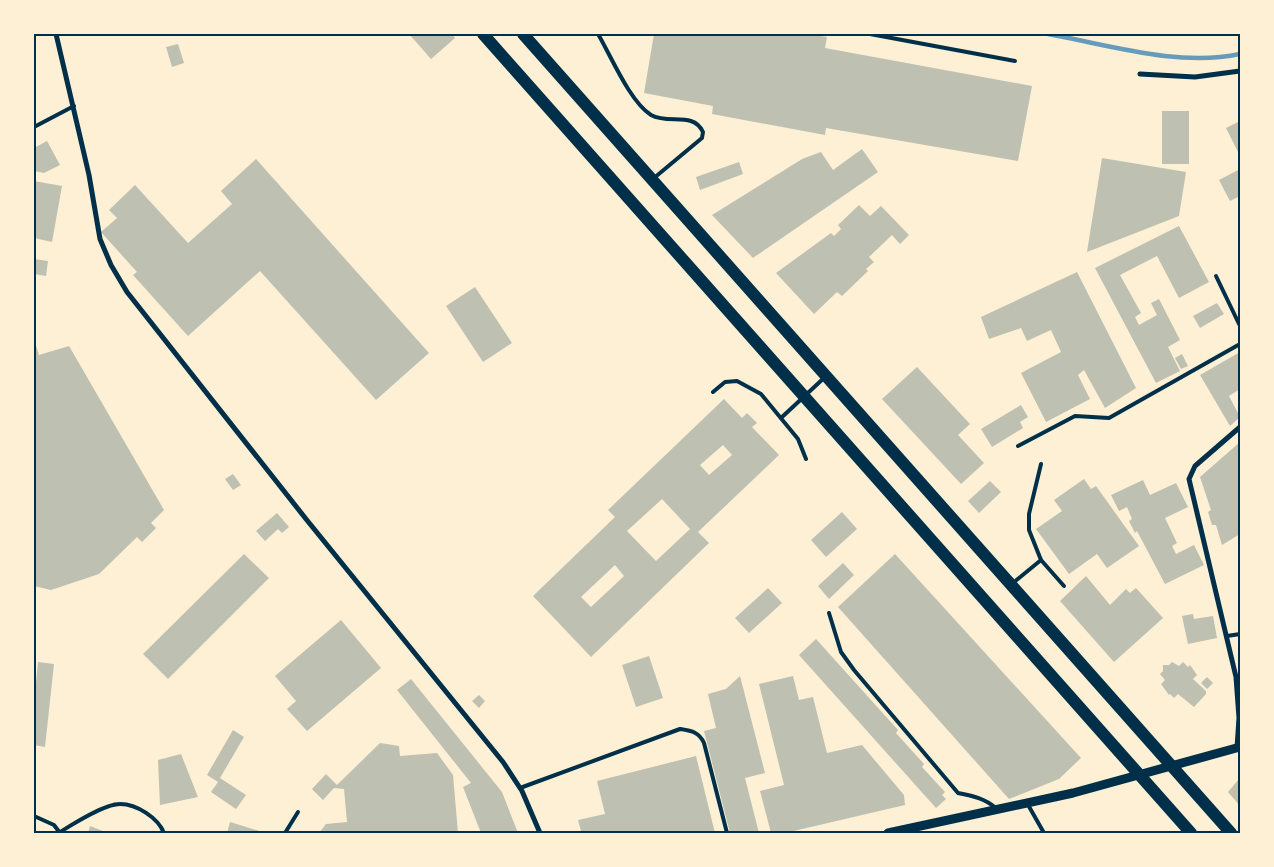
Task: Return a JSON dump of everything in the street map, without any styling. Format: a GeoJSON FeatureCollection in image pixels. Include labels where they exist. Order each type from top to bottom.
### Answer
{"type":"FeatureCollection","features":[{"type":"Feature","properties":{"kind":"main road"},"geometry":{"type":"LineString","coordinates":[[483,34],[1191,833]]}},
{"type":"Feature","properties":{"kind":"main road"},"geometry":{"type":"LineString","coordinates":[[523,34],[1232,833]]}},
{"type":"Feature","properties":{"kind":"street"},"geometry":{"type":"LineString","coordinates":[[56,34],[74,106],[100,239],[111,265],[127,292],[306,520],[503,762],[531,808],[540,833]]}},
{"type":"Feature","properties":{"kind":"street"},"geometry":{"type":"LineString","coordinates":[[1140,74],[1195,77],[1240,71]]}},
{"type":"Feature","properties":{"kind":"street"},"geometry":{"type":"LineString","coordinates":[[888,833],[1027,803],[1140,775],[1239,747],[1238,700],[1227,636],[1189,479],[1194,466],[1240,427]]}},
{"type":"Feature","properties":{"kind":"lane"},"geometry":{"type":"LineString","coordinates":[[598,34],[642,108],[665,120],[689,119],[696,122],[703,132],[702,138],[652,179]]}},
{"type":"Feature","properties":{"kind":"lane"},"geometry":{"type":"LineString","coordinates":[[870,34],[1015,61]]}},
{"type":"Feature","properties":{"kind":"lane"},"geometry":{"type":"LineString","coordinates":[[34,126],[74,106]]}},
{"type":"Feature","properties":{"kind":"lane"},"geometry":{"type":"LineString","coordinates":[[1216,276],[1240,326]]}},
{"type":"Feature","properties":{"kind":"lane"},"geometry":{"type":"LineString","coordinates":[[1018,446],[1075,416],[1109,418],[1240,344]]}},
{"type":"Feature","properties":{"kind":"lane"},"geometry":{"type":"LineString","coordinates":[[781,418],[826,376]]}},
{"type":"Feature","properties":{"kind":"lane"},"geometry":{"type":"LineString","coordinates":[[713,392],[725,382],[737,381],[761,394],[798,439],[806,459]]}},
{"type":"Feature","properties":{"kind":"lane"},"geometry":{"type":"LineString","coordinates":[[1041,464],[1028,514],[1029,530],[1041,560],[1064,586]]}},
{"type":"Feature","properties":{"kind":"lane"},"geometry":{"type":"LineString","coordinates":[[1011,584],[1041,560]]}},
{"type":"Feature","properties":{"kind":"lane"},"geometry":{"type":"LineString","coordinates":[[829,613],[841,652],[958,793],[988,801],[997,810]]}},
{"type":"Feature","properties":{"kind":"lane"},"geometry":{"type":"LineString","coordinates":[[1227,636],[1240,634]]}},
{"type":"Feature","properties":{"kind":"lane"},"geometry":{"type":"LineString","coordinates":[[520,788],[680,729],[690,731],[701,736],[704,743],[727,833]]}},
{"type":"Feature","properties":{"kind":"lane"},"geometry":{"type":"LineString","coordinates":[[1027,803],[1044,833]]}},
{"type":"Feature","properties":{"kind":"lane"},"geometry":{"type":"LineString","coordinates":[[34,816],[54,825],[60,833],[85,817],[120,804],[145,812],[164,833]]}},
{"type":"Feature","properties":{"kind":"lane"},"geometry":{"type":"LineString","coordinates":[[285,833],[298,812]]}},
{"type":"Feature","properties":{"kind":"building"},"geometry":{"type":"Polygon","coordinates":[[[409,34],[452,34],[455,38],[431,59],[409,34]]]}},
{"type":"Feature","properties":{"kind":"building"},"geometry":{"type":"Polygon","coordinates":[[[654,34],[807,34],[827,37],[825,48],[1032,86],[1018,161],[826,128],[825,135],[712,114],[713,106],[644,93],[654,34]]]}},
{"type":"Feature","properties":{"kind":"building"},"geometry":{"type":"Polygon","coordinates":[[[178,44],[184,63],[172,67],[166,47],[178,44]]]}},
{"type":"Feature","properties":{"kind":"building"},"geometry":{"type":"Polygon","coordinates":[[[1162,111],[1189,111],[1189,164],[1162,164],[1162,111]]]}},
{"type":"Feature","properties":{"kind":"building"},"geometry":{"type":"Polygon","coordinates":[[[1240,121],[1240,156],[1226,128],[1240,121]]]}},
{"type":"Feature","properties":{"kind":"building"},"geometry":{"type":"Polygon","coordinates":[[[47,141],[60,165],[44,173],[34,171],[34,148],[47,141]]]}},
{"type":"Feature","properties":{"kind":"building"},"geometry":{"type":"Polygon","coordinates":[[[862,149],[878,172],[753,258],[712,215],[802,159],[821,152],[833,170],[862,149]]]}},
{"type":"Feature","properties":{"kind":"building"},"geometry":{"type":"Polygon","coordinates":[[[1102,158],[1186,172],[1179,216],[1087,252],[1102,158]]]}},
{"type":"Feature","properties":{"kind":"building"},"geometry":{"type":"Polygon","coordinates":[[[256,159],[429,353],[376,400],[260,271],[188,336],[133,275],[137,272],[101,232],[117,218],[109,210],[135,185],[188,243],[232,204],[221,191],[256,159]]]}},
{"type":"Feature","properties":{"kind":"building"},"geometry":{"type":"Polygon","coordinates":[[[739,162],[743,174],[700,190],[696,177],[739,162]]]}},
{"type":"Feature","properties":{"kind":"building"},"geometry":{"type":"Polygon","coordinates":[[[1240,169],[1240,196],[1230,201],[1219,180],[1240,169]]]}},
{"type":"Feature","properties":{"kind":"building"},"geometry":{"type":"Polygon","coordinates":[[[34,181],[62,186],[52,242],[34,238],[34,181]]]}},
{"type":"Feature","properties":{"kind":"building"},"geometry":{"type":"Polygon","coordinates":[[[859,205],[870,216],[881,206],[909,235],[900,244],[892,235],[869,257],[874,262],[866,269],[868,271],[842,296],[837,292],[814,314],[776,273],[831,233],[834,236],[841,229],[838,225],[859,205]]]}},
{"type":"Feature","properties":{"kind":"building"},"geometry":{"type":"Polygon","coordinates":[[[1179,226],[1209,282],[1179,298],[1157,256],[1120,275],[1141,313],[1135,317],[1139,325],[1157,315],[1151,303],[1159,299],[1180,340],[1168,347],[1180,371],[1156,383],[1095,268],[1179,226]]]}},
{"type":"Feature","properties":{"kind":"building"},"geometry":{"type":"Polygon","coordinates":[[[34,259],[48,261],[46,276],[34,274],[34,259]]]}},
{"type":"Feature","properties":{"kind":"building"},"geometry":{"type":"Polygon","coordinates":[[[1077,272],[1136,388],[1105,408],[1084,370],[1078,375],[1090,399],[1046,422],[1021,373],[1061,352],[1051,330],[1027,341],[1021,328],[989,339],[981,317],[1077,272]]]}},
{"type":"Feature","properties":{"kind":"building"},"geometry":{"type":"Polygon","coordinates":[[[475,287],[512,343],[483,362],[446,306],[475,287]]]}},
{"type":"Feature","properties":{"kind":"building"},"geometry":{"type":"Polygon","coordinates":[[[1217,303],[1224,314],[1200,328],[1193,316],[1217,303]]]}},
{"type":"Feature","properties":{"kind":"building"},"geometry":{"type":"Polygon","coordinates":[[[34,339],[39,355],[69,346],[164,510],[151,523],[156,528],[142,542],[137,537],[99,574],[51,590],[34,586],[34,339]]]}},
{"type":"Feature","properties":{"kind":"building"},"geometry":{"type":"Polygon","coordinates":[[[1240,352],[1240,389],[1229,396],[1240,417],[1230,426],[1200,375],[1240,352]]]}},
{"type":"Feature","properties":{"kind":"building"},"geometry":{"type":"Polygon","coordinates":[[[1182,354],[1188,366],[1181,369],[1175,358],[1182,354]]]}},
{"type":"Feature","properties":{"kind":"building"},"geometry":{"type":"Polygon","coordinates":[[[917,367],[970,424],[958,435],[984,463],[961,484],[882,399],[917,367]]]}},
{"type":"Feature","properties":{"kind":"building"},"geometry":{"type":"Polygon","coordinates":[[[724,399],[742,418],[747,413],[757,423],[752,427],[779,455],[698,532],[709,543],[591,657],[533,596],[615,517],[608,510],[724,399]],[[723,445],[700,465],[709,475],[732,455],[723,445]],[[662,499],[627,531],[656,561],[690,529],[662,499]],[[615,565],[581,597],[591,607],[624,576],[615,565]]]}},
{"type":"Feature","properties":{"kind":"building"},"geometry":{"type":"Polygon","coordinates":[[[1021,405],[1028,417],[1020,422],[1023,428],[992,447],[981,429],[1021,405]]]}},
{"type":"Feature","properties":{"kind":"building"},"geometry":{"type":"Polygon","coordinates":[[[1240,442],[1240,534],[1222,545],[1216,525],[1212,525],[1208,512],[1211,510],[1200,477],[1240,442]]]}},
{"type":"Feature","properties":{"kind":"building"},"geometry":{"type":"Polygon","coordinates":[[[233,474],[241,485],[233,490],[225,479],[233,474]]]}},
{"type":"Feature","properties":{"kind":"building"},"geometry":{"type":"Polygon","coordinates":[[[1084,479],[1091,489],[1096,486],[1139,546],[1107,568],[1097,554],[1069,574],[1036,529],[1062,511],[1054,500],[1084,479]]]}},
{"type":"Feature","properties":{"kind":"building"},"geometry":{"type":"Polygon","coordinates":[[[1143,480],[1150,495],[1176,483],[1188,507],[1165,518],[1177,543],[1172,546],[1176,554],[1194,545],[1204,565],[1165,584],[1137,531],[1135,533],[1129,521],[1132,519],[1127,507],[1119,511],[1111,495],[1143,480]]]}},
{"type":"Feature","properties":{"kind":"building"},"geometry":{"type":"Polygon","coordinates":[[[990,481],[1001,492],[979,513],[968,501],[990,481]]]}},
{"type":"Feature","properties":{"kind":"building"},"geometry":{"type":"Polygon","coordinates":[[[842,512],[857,529],[826,557],[811,540],[842,512]]]}},
{"type":"Feature","properties":{"kind":"building"},"geometry":{"type":"Polygon","coordinates":[[[277,513],[289,527],[282,533],[278,529],[265,541],[256,531],[277,513]]]}},
{"type":"Feature","properties":{"kind":"building"},"geometry":{"type":"Polygon","coordinates":[[[244,554],[269,578],[168,679],[143,654],[244,554]]]}},
{"type":"Feature","properties":{"kind":"building"},"geometry":{"type":"Polygon","coordinates":[[[895,554],[1081,758],[1059,779],[1009,799],[838,607],[895,554]]]}},
{"type":"Feature","properties":{"kind":"building"},"geometry":{"type":"Polygon","coordinates":[[[843,563],[854,575],[829,599],[818,586],[843,563]]]}},
{"type":"Feature","properties":{"kind":"building"},"geometry":{"type":"Polygon","coordinates":[[[1086,576],[1110,605],[1126,589],[1130,593],[1136,588],[1163,618],[1114,662],[1060,601],[1086,576]]]}},
{"type":"Feature","properties":{"kind":"building"},"geometry":{"type":"Polygon","coordinates":[[[768,588],[782,603],[749,633],[735,618],[768,588]]]}},
{"type":"Feature","properties":{"kind":"building"},"geometry":{"type":"Polygon","coordinates":[[[1193,614],[1194,619],[1213,616],[1217,638],[1188,644],[1182,616],[1193,614]]]}},
{"type":"Feature","properties":{"kind":"building"},"geometry":{"type":"Polygon","coordinates":[[[341,620],[381,668],[307,731],[287,709],[296,701],[275,676],[341,620]]]}},
{"type":"Feature","properties":{"kind":"building"},"geometry":{"type":"Polygon","coordinates":[[[816,639],[898,730],[896,733],[924,764],[922,767],[945,792],[942,795],[946,799],[936,808],[799,655],[816,639]]]}},
{"type":"Feature","properties":{"kind":"building"},"geometry":{"type":"Polygon","coordinates":[[[649,656],[663,698],[636,707],[622,665],[649,656]]]}},
{"type":"Feature","properties":{"kind":"building"},"geometry":{"type":"Polygon","coordinates":[[[38,662],[54,664],[45,747],[34,745],[34,703],[38,662]]]}},
{"type":"Feature","properties":{"kind":"building"},"geometry":{"type":"Polygon","coordinates":[[[1172,662],[1179,666],[1183,662],[1188,667],[1190,665],[1197,675],[1193,679],[1206,691],[1206,694],[1194,707],[1178,694],[1174,698],[1169,695],[1161,684],[1165,680],[1160,674],[1163,671],[1163,665],[1169,665],[1172,662]]]}},
{"type":"Feature","properties":{"kind":"building"},"geometry":{"type":"Polygon","coordinates":[[[740,676],[765,773],[745,778],[759,833],[730,833],[704,731],[716,728],[708,694],[726,689],[740,676]]]}},
{"type":"Feature","properties":{"kind":"building"},"geometry":{"type":"Polygon","coordinates":[[[793,676],[799,700],[813,697],[827,753],[862,745],[904,795],[905,805],[785,833],[771,833],[760,791],[784,785],[759,684],[793,676]]]}},
{"type":"Feature","properties":{"kind":"building"},"geometry":{"type":"Polygon","coordinates":[[[1207,677],[1213,683],[1207,689],[1201,683],[1207,677]]]}},
{"type":"Feature","properties":{"kind":"building"},"geometry":{"type":"Polygon","coordinates":[[[411,679],[502,792],[518,833],[481,833],[463,787],[471,783],[397,690],[411,679]]]}},
{"type":"Feature","properties":{"kind":"building"},"geometry":{"type":"Polygon","coordinates":[[[479,695],[485,701],[479,708],[472,701],[479,695]]]}},
{"type":"Feature","properties":{"kind":"building"},"geometry":{"type":"Polygon","coordinates":[[[233,730],[244,737],[220,778],[246,795],[236,809],[211,792],[218,782],[207,775],[233,730]]]}},
{"type":"Feature","properties":{"kind":"building"},"geometry":{"type":"Polygon","coordinates":[[[380,743],[399,746],[400,756],[437,753],[453,775],[458,833],[319,833],[326,824],[347,822],[344,789],[334,788],[323,800],[312,789],[326,774],[337,785],[380,743]]]}},
{"type":"Feature","properties":{"kind":"building"},"geometry":{"type":"Polygon","coordinates":[[[181,754],[198,797],[160,805],[158,760],[181,754]]]}},
{"type":"Feature","properties":{"kind":"building"},"geometry":{"type":"Polygon","coordinates":[[[696,756],[715,833],[575,833],[581,831],[578,820],[605,814],[597,781],[696,756]]]}},
{"type":"Feature","properties":{"kind":"building"},"geometry":{"type":"Polygon","coordinates":[[[1239,779],[1240,781],[1240,806],[1228,792],[1239,779]]]}},
{"type":"Feature","properties":{"kind":"building"},"geometry":{"type":"Polygon","coordinates":[[[230,822],[266,833],[227,833],[230,822]]]}},
{"type":"Feature","properties":{"kind":"building"},"geometry":{"type":"Polygon","coordinates":[[[90,826],[108,833],[88,833],[90,826]]]}},
{"type":"Feature","properties":{"kind":"waterway"},"geometry":{"type":"LineString","coordinates":[[1048,34],[1119,49],[1168,56],[1192,58],[1240,54]]}}]}
